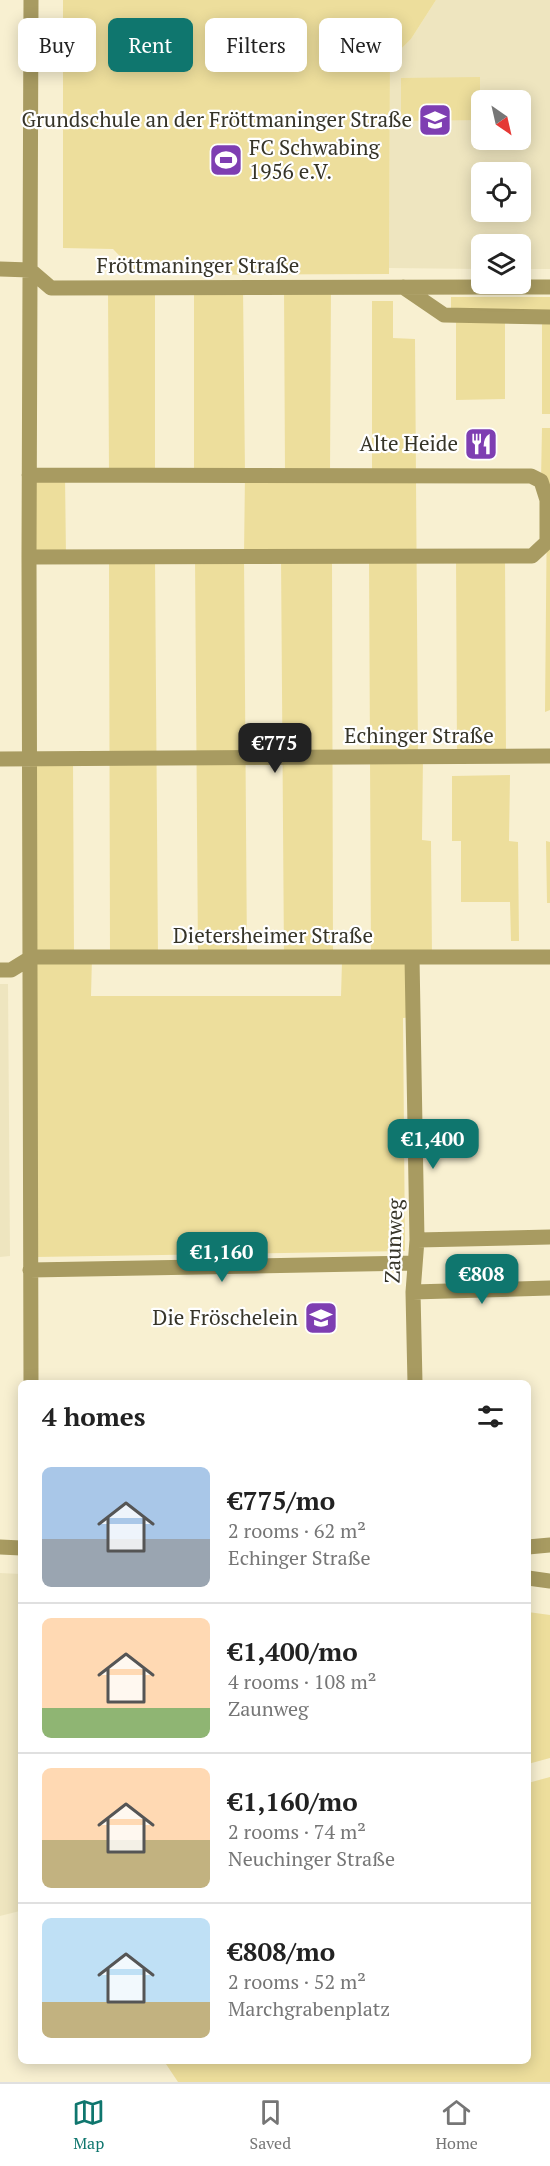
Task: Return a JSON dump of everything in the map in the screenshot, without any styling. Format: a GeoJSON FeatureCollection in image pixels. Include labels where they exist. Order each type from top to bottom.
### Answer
{"type":"FeatureCollection","features":[{"type":"Feature","properties":{"kind":"street"},"geometry":{"type":"LineString","coordinates":[[30,0],[31,1380]]}},
{"type":"Feature","properties":{"kind":"street"},"geometry":{"type":"LineString","coordinates":[[0,269],[30,270]]}},
{"type":"Feature","properties":{"kind":"street","name":"Fröttmaninger Straße"},"geometry":{"type":"LineString","coordinates":[[30,270],[51,288],[550,287]]}},
{"type":"Feature","properties":{"kind":"street"},"geometry":{"type":"LineString","coordinates":[[404,287],[444,315],[550,317]]}},
{"type":"Feature","properties":{"kind":"street"},"geometry":{"type":"LineString","coordinates":[[29,475],[531,476],[541,482],[547,500],[548,513],[547,542],[532,556],[29,557]]}},
{"type":"Feature","properties":{"kind":"street","name":"Echinger Straße"},"geometry":{"type":"LineString","coordinates":[[0,759],[550,756]]}},
{"type":"Feature","properties":{"kind":"street","name":"Dietersheimer Straße"},"geometry":{"type":"LineString","coordinates":[[0,970],[11,970],[32,957],[550,957]]}},
{"type":"Feature","properties":{"kind":"street","name":"Zaunweg"},"geometry":{"type":"LineString","coordinates":[[412,957],[417,1240],[413,1292],[415,1380]]}},
{"type":"Feature","properties":{"kind":"street"},"geometry":{"type":"LineString","coordinates":[[417,1240],[550,1237]]}},
{"type":"Feature","properties":{"kind":"street"},"geometry":{"type":"LineString","coordinates":[[30,1270],[414,1263]]}},
{"type":"Feature","properties":{"kind":"street"},"geometry":{"type":"LineString","coordinates":[[413,1292],[550,1288]]}},
{"type":"Feature","properties":{"kind":"street"},"geometry":{"type":"LineString","coordinates":[[531,1547],[550,1545]]}},
{"type":"Feature","properties":{"kind":"street"},"geometry":{"type":"LineString","coordinates":[[0,1547],[18,1548]]}},
{"type":"Feature","properties":{"kind":"street"},"geometry":{"type":"LineString","coordinates":[[531,1578],[550,1581]]}},
{"type":"Feature","properties":{"kind":"shaded area","name":"FC Schwabing 1956 e.V."},"geometry":{"type":"Polygon","coordinates":[[[63,0],[436,0],[411,39],[402,48],[402,18],[319,18],[319,72],[390,72],[389,274],[138,275],[113,249],[63,248],[63,72],[96,72],[96,18],[63,18],[63,0]]]}},
{"type":"Feature","properties":{"kind":"shaded area","name":"Grundschule an der Fröttmaninger Straße"},"geometry":{"type":"Polygon","coordinates":[[[436,0],[550,0],[550,269],[531,269],[531,234],[471,234],[471,269],[389,268],[390,72],[402,72],[402,48],[411,39],[436,0]]]}},
{"type":"Feature","properties":{"kind":"shaded area"},"geometry":{"type":"Polygon","coordinates":[[[480,77],[480,90],[471,90],[471,120],[401,121],[401,78],[480,77]]]}},
{"type":"Feature","properties":{"kind":"shaded area"},"geometry":{"type":"Polygon","coordinates":[[[194,287],[243,287],[245,474],[194,474],[194,287]]]}},
{"type":"Feature","properties":{"kind":"shaded area"},"geometry":{"type":"Polygon","coordinates":[[[284,287],[331,287],[330,474],[372,475],[372,301],[393,301],[393,338],[415,339],[418,756],[423,756],[422,840],[431,841],[432,957],[413,957],[414,1017],[403,1018],[405,1251],[36,1257],[30,758],[73,759],[74,956],[92,957],[91,996],[341,996],[342,962],[371,957],[369,557],[332,557],[333,957],[284,957],[281,557],[244,557],[247,957],[198,957],[195,557],[244,556],[245,474],[285,474],[284,287]]]}},
{"type":"Feature","properties":{"kind":"shaded area"},"geometry":{"type":"Polygon","coordinates":[[[108,288],[155,288],[155,474],[109,475],[108,288]]]}},
{"type":"Feature","properties":{"kind":"shaded area"},"geometry":{"type":"Polygon","coordinates":[[[451,297],[550,297],[550,311],[451,311],[451,297]]]}},
{"type":"Feature","properties":{"kind":"shaded area"},"geometry":{"type":"Polygon","coordinates":[[[456,317],[505,317],[505,399],[456,400],[456,317]]]}},
{"type":"Feature","properties":{"kind":"shaded area"},"geometry":{"type":"Polygon","coordinates":[[[542,317],[550,317],[550,414],[542,414],[542,317]]]}},
{"type":"Feature","properties":{"kind":"shaded area"},"geometry":{"type":"Polygon","coordinates":[[[542,428],[550,428],[550,710],[545,712],[547,500],[541,481],[542,428]]]}},
{"type":"Feature","properties":{"kind":"shaded area"},"geometry":{"type":"Polygon","coordinates":[[[29,475],[65,475],[66,557],[29,557],[29,475]]]}},
{"type":"Feature","properties":{"kind":"shaded area"},"geometry":{"type":"Polygon","coordinates":[[[456,556],[505,556],[506,756],[457,756],[456,556]]]}},
{"type":"Feature","properties":{"kind":"shaded area"},"geometry":{"type":"Polygon","coordinates":[[[109,557],[155,557],[158,957],[110,957],[109,557]]]}},
{"type":"Feature","properties":{"kind":"shaded area"},"geometry":{"type":"Polygon","coordinates":[[[510,775],[509,841],[518,842],[519,941],[511,941],[510,902],[461,902],[461,841],[452,841],[452,776],[510,775]]]}},
{"type":"Feature","properties":{"kind":"shaded area"},"geometry":{"type":"Polygon","coordinates":[[[546,841],[550,842],[550,903],[547,903],[546,841]]]}},
{"type":"Feature","properties":{"kind":"shaded area"},"geometry":{"type":"Polygon","coordinates":[[[0,984],[8,984],[10,1256],[0,1257],[0,984]]]}},
{"type":"Feature","properties":{"kind":"shaded area"},"geometry":{"type":"Polygon","coordinates":[[[0,1573],[18,1574],[18,1912],[0,1916],[0,1573]]]}},
{"type":"Feature","properties":{"kind":"shaded area"},"geometry":{"type":"Polygon","coordinates":[[[531,1612],[550,1615],[550,1758],[531,1763],[531,1612]]]}},
{"type":"Feature","properties":{"kind":"shaded area"},"geometry":{"type":"Polygon","coordinates":[[[550,1777],[550,2082],[178,2082],[166,2064],[531,2064],[531,1782],[550,1777]]]}},
{"type":"Feature","properties":{"kind":"place","name":"Grundschule an der Fröttmaninger Straße"},"geometry":{"type":"Point","coordinates":[435,120]}},
{"type":"Feature","properties":{"kind":"place","name":"FC Schwabing 1956 e.V."},"geometry":{"type":"Point","coordinates":[226,160]}},
{"type":"Feature","properties":{"kind":"place","name":"Alte Heide"},"geometry":{"type":"Point","coordinates":[481,444]}},
{"type":"Feature","properties":{"kind":"place","name":"Die Fröschelein"},"geometry":{"type":"Point","coordinates":[321,1318]}}]}
